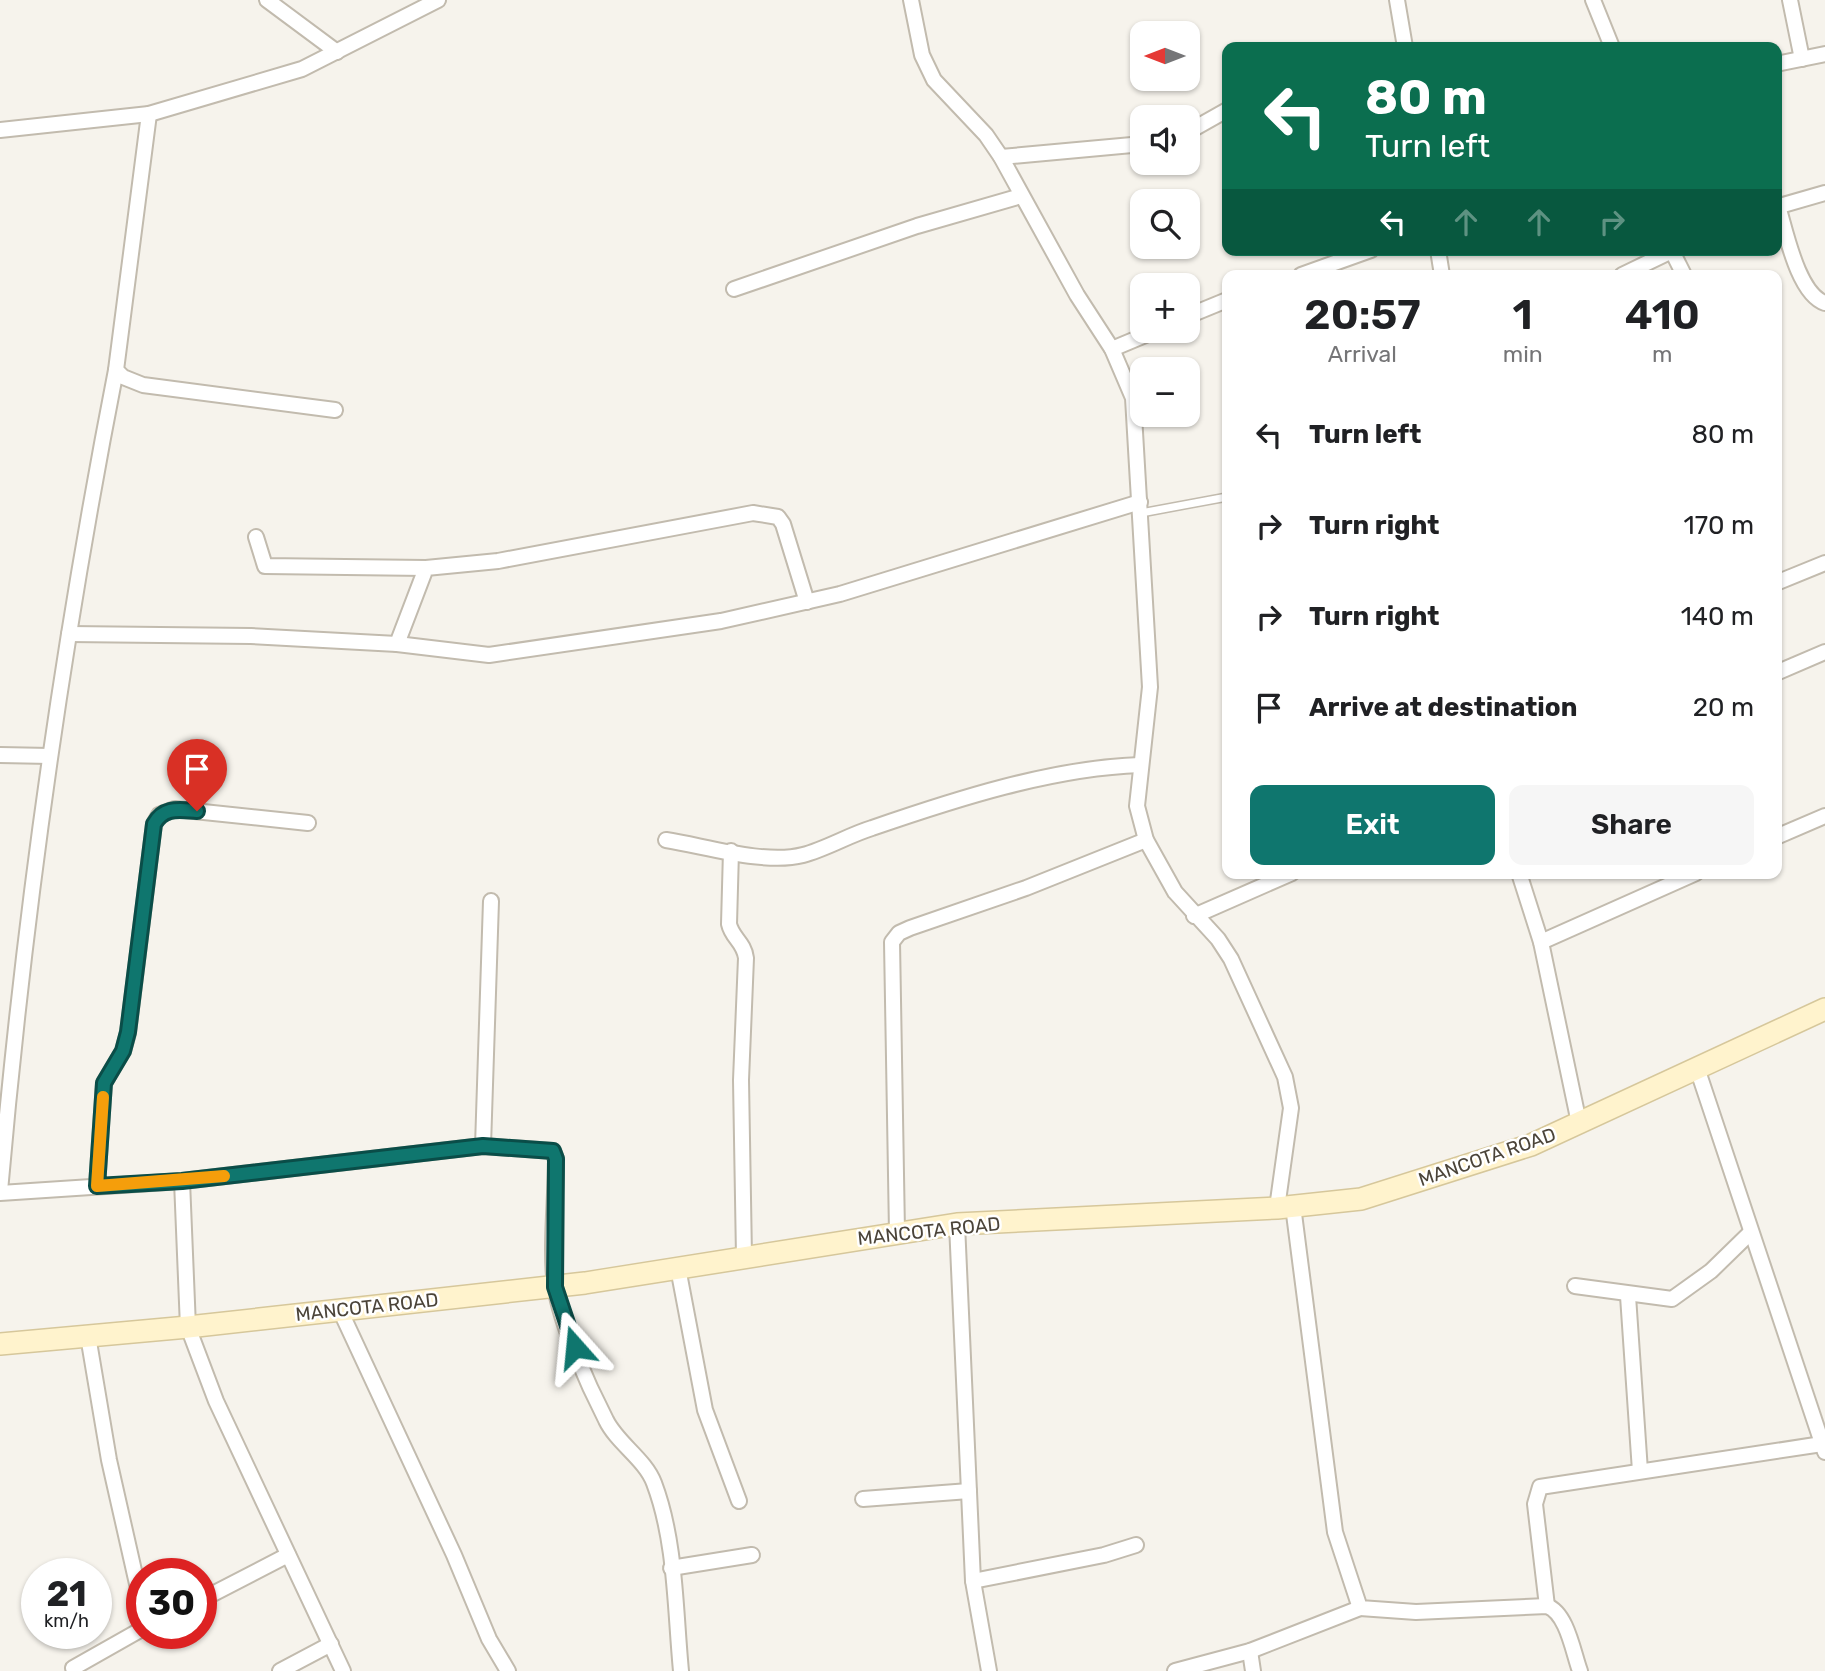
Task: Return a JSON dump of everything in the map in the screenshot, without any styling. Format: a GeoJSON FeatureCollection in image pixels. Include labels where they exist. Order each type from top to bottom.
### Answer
{"type":"FeatureCollection","features":[{"type":"Feature","properties":{"kind":"main road","name":"MANCOTA ROAD"},"geometry":{"type":"LineString","coordinates":[[0,1344],[188,1327],[555,1287],[897,1231],[957,1224],[1285,1207],[1361,1199],[1531,1145],[1825,1009]]}},
{"type":"Feature","properties":{"kind":"street"},"geometry":{"type":"LineString","coordinates":[[267,0],[337,52]]}},
{"type":"Feature","properties":{"kind":"street"},"geometry":{"type":"LineString","coordinates":[[0,130],[149,114],[302,69],[337,52],[361,36],[438,0]]}},
{"type":"Feature","properties":{"kind":"street"},"geometry":{"type":"LineString","coordinates":[[911,0],[922,55],[934,80],[986,135],[1001,157],[1077,295],[1112,349],[1133,398],[1150,687],[1137,806],[1146,840],[1175,892],[1231,959],[1286,1077],[1291,1108],[1285,1207],[1335,1532],[1360,1608]]}},
{"type":"Feature","properties":{"kind":"street"},"geometry":{"type":"LineString","coordinates":[[1397,0],[1404,42]]}},
{"type":"Feature","properties":{"kind":"street"},"geometry":{"type":"LineString","coordinates":[[1592,0],[1610,42]]}},
{"type":"Feature","properties":{"kind":"street"},"geometry":{"type":"LineString","coordinates":[[1790,0],[1802,59]]}},
{"type":"Feature","properties":{"kind":"street"},"geometry":{"type":"LineString","coordinates":[[1782,63],[1825,54]]}},
{"type":"Feature","properties":{"kind":"street"},"geometry":{"type":"LineString","coordinates":[[1200,125],[1222,113]]}},
{"type":"Feature","properties":{"kind":"street"},"geometry":{"type":"LineString","coordinates":[[149,114],[116,370],[50,756],[15,1025],[0,1192],[182,1181],[483,1146],[553,1151],[556,1159],[555,1287],[581,1367],[607,1423],[622,1446],[652,1478],[668,1542],[681,1671]]}},
{"type":"Feature","properties":{"kind":"street"},"geometry":{"type":"LineString","coordinates":[[1001,157],[1130,145]]}},
{"type":"Feature","properties":{"kind":"street"},"geometry":{"type":"LineString","coordinates":[[1782,205],[1825,192]]}},
{"type":"Feature","properties":{"kind":"street"},"geometry":{"type":"LineString","coordinates":[[734,289],[917,226],[1021,196]]}},
{"type":"Feature","properties":{"kind":"street"},"geometry":{"type":"LineString","coordinates":[[1782,221],[1806,286],[1816,299],[1825,303]]}},
{"type":"Feature","properties":{"kind":"street"},"geometry":{"type":"LineString","coordinates":[[1315,270],[1354,256]]}},
{"type":"Feature","properties":{"kind":"street"},"geometry":{"type":"LineString","coordinates":[[1633,270],[1662,256]]}},
{"type":"Feature","properties":{"kind":"street"},"geometry":{"type":"LineString","coordinates":[[1200,311],[1222,302]]}},
{"type":"Feature","properties":{"kind":"street"},"geometry":{"type":"LineString","coordinates":[[1112,349],[1130,341]]}},
{"type":"Feature","properties":{"kind":"street"},"geometry":{"type":"LineString","coordinates":[[116,370],[123,377],[143,385],[335,410]]}},
{"type":"Feature","properties":{"kind":"street"},"geometry":{"type":"LineString","coordinates":[[69,634],[251,636],[397,644],[489,655],[524,652],[721,621],[807,602],[1141,507]]}},
{"type":"Feature","properties":{"kind":"street"},"geometry":{"type":"LineString","coordinates":[[256,537],[265,566],[426,568],[498,561],[768,513],[778,517],[783,524],[807,602]]}},
{"type":"Feature","properties":{"kind":"street"},"geometry":{"type":"LineString","coordinates":[[1782,581],[1825,563]]}},
{"type":"Feature","properties":{"kind":"street"},"geometry":{"type":"LineString","coordinates":[[397,644],[426,568]]}},
{"type":"Feature","properties":{"kind":"street"},"geometry":{"type":"LineString","coordinates":[[1782,670],[1825,652]]}},
{"type":"Feature","properties":{"kind":"street"},"geometry":{"type":"LineString","coordinates":[[0,755],[50,756]]}},
{"type":"Feature","properties":{"kind":"street"},"geometry":{"type":"LineString","coordinates":[[666,840],[770,857],[802,855],[870,828],[1022,784],[1088,768],[1140,765]]}},
{"type":"Feature","properties":{"kind":"street"},"geometry":{"type":"LineString","coordinates":[[97,1186],[104,1083],[123,1051],[128,1032],[154,824],[159,815],[186,810],[309,823]]}},
{"type":"Feature","properties":{"kind":"street"},"geometry":{"type":"LineString","coordinates":[[1782,834],[1825,816]]}},
{"type":"Feature","properties":{"kind":"street"},"geometry":{"type":"LineString","coordinates":[[897,1231],[892,942],[899,933],[910,928],[1026,888],[1146,840]]}},
{"type":"Feature","properties":{"kind":"street"},"geometry":{"type":"LineString","coordinates":[[731,851],[729,925],[732,934],[742,943],[746,957],[741,1080],[744,1257]]}},
{"type":"Feature","properties":{"kind":"street"},"geometry":{"type":"LineString","coordinates":[[1194,916],[1278,879]]}},
{"type":"Feature","properties":{"kind":"street"},"geometry":{"type":"LineString","coordinates":[[1521,879],[1541,942],[1579,1123]]}},
{"type":"Feature","properties":{"kind":"street"},"geometry":{"type":"LineString","coordinates":[[1541,942],[1683,879]]}},
{"type":"Feature","properties":{"kind":"street"},"geometry":{"type":"LineString","coordinates":[[483,1146],[491,901]]}},
{"type":"Feature","properties":{"kind":"street"},"geometry":{"type":"LineString","coordinates":[[1547,1605],[1535,1504],[1540,1487],[1640,1471],[1824,1448],[1697,1068]]}},
{"type":"Feature","properties":{"kind":"street"},"geometry":{"type":"LineString","coordinates":[[182,1181],[188,1327],[216,1401],[343,1671]]}},
{"type":"Feature","properties":{"kind":"street"},"geometry":{"type":"LineString","coordinates":[[957,1224],[973,1581],[989,1671]]}},
{"type":"Feature","properties":{"kind":"street"},"geometry":{"type":"LineString","coordinates":[[1575,1286],[1664,1300],[1679,1296],[1712,1271],[1750,1233]]}},
{"type":"Feature","properties":{"kind":"street"},"geometry":{"type":"LineString","coordinates":[[678,1268],[705,1410],[739,1500]]}},
{"type":"Feature","properties":{"kind":"street"},"geometry":{"type":"LineString","coordinates":[[1628,1296],[1640,1471]]}},
{"type":"Feature","properties":{"kind":"street"},"geometry":{"type":"LineString","coordinates":[[340,1310],[489,1639],[508,1671]]}},
{"type":"Feature","properties":{"kind":"street"},"geometry":{"type":"LineString","coordinates":[[88,1336],[109,1460],[131,1558]]}},
{"type":"Feature","properties":{"kind":"street"},"geometry":{"type":"LineString","coordinates":[[863,1499],[969,1490]]}},
{"type":"Feature","properties":{"kind":"street"},"geometry":{"type":"LineString","coordinates":[[973,1581],[1104,1555],[1136,1545]]}},
{"type":"Feature","properties":{"kind":"street"},"geometry":{"type":"LineString","coordinates":[[217,1592],[288,1555]]}},
{"type":"Feature","properties":{"kind":"street"},"geometry":{"type":"LineString","coordinates":[[671,1568],[752,1555]]}},
{"type":"Feature","properties":{"kind":"street"},"geometry":{"type":"LineString","coordinates":[[1175,1671],[1251,1651],[1360,1608],[1416,1612],[1547,1605],[1556,1609],[1561,1619],[1580,1671]]}},
{"type":"Feature","properties":{"kind":"street"},"geometry":{"type":"LineString","coordinates":[[74,1668],[126,1638]]}},
{"type":"Feature","properties":{"kind":"street"},"geometry":{"type":"LineString","coordinates":[[280,1671],[331,1644]]}},
{"type":"Feature","properties":{"kind":"street"},"geometry":{"type":"LineString","coordinates":[[1251,1651],[1253,1671]]}},
{"type":"Feature","properties":{"kind":"lane"},"geometry":{"type":"LineString","coordinates":[[1141,507],[1222,497]]}},
{"type":"Feature","properties":{"kind":"slow traffic"},"geometry":{"type":"LineString","coordinates":[[103,1097],[97,1186],[224,1176]]}},
{"type":"Feature","properties":{"kind":"route"},"geometry":{"type":"LineString","coordinates":[[197,811],[166,811],[159,815],[154,824],[128,1032],[123,1051],[104,1083],[97,1186],[182,1181],[483,1146],[553,1151],[556,1159],[555,1287],[575,1347]]}}]}
